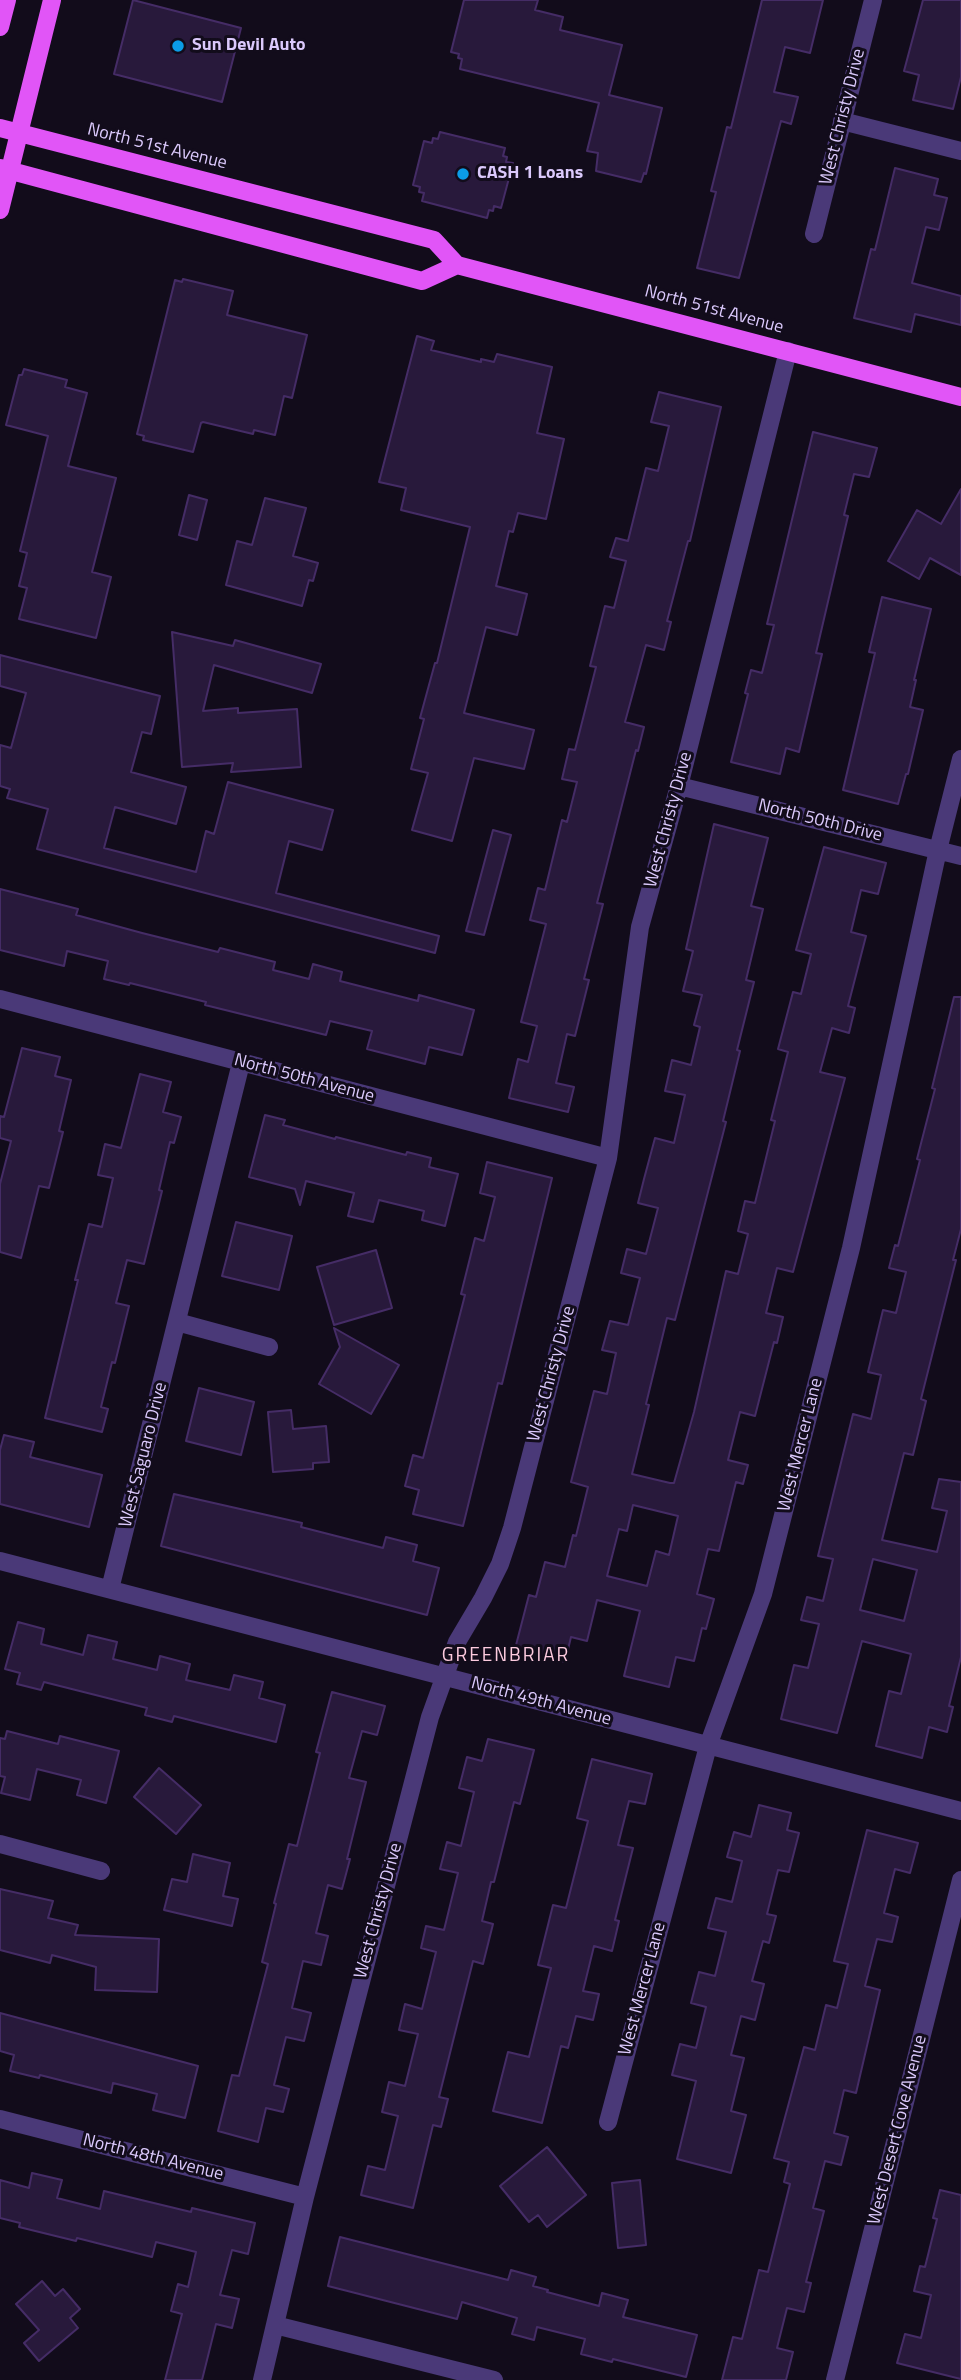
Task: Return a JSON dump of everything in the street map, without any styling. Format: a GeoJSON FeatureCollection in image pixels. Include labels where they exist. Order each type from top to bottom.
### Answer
{"type":"FeatureCollection","features":[{"type":"Feature","properties":{"kind":"main road"},"geometry":{"type":"LineString","coordinates":[[0,27],[7,0]]}},
{"type":"Feature","properties":{"kind":"main road"},"geometry":{"type":"LineString","coordinates":[[0,210],[5,170],[19,133],[52,0]]}},
{"type":"Feature","properties":{"kind":"main road","name":"North 51st Avenue"},"geometry":{"type":"LineString","coordinates":[[0,128],[434,240],[457,265],[961,397]]}},
{"type":"Feature","properties":{"kind":"main road"},"geometry":{"type":"LineString","coordinates":[[5,170],[422,281],[457,265]]}},
{"type":"Feature","properties":{"kind":"street","name":"West Christy Drive"},"geometry":{"type":"LineString","coordinates":[[814,234],[873,0]]}},
{"type":"Feature","properties":{"kind":"street"},"geometry":{"type":"LineString","coordinates":[[842,121],[961,151]]}},
{"type":"Feature","properties":{"kind":"street","name":"West Christy Drive"},"geometry":{"type":"LineString","coordinates":[[262,2380],[305,2197],[430,1717],[457,1642],[500,1564],[512,1528],[608,1158],[640,927],[679,786],[788,351]]}},
{"type":"Feature","properties":{"kind":"street","name":"West Mercer Lane"},"geometry":{"type":"LineString","coordinates":[[608,2122],[708,1746],[763,1594],[868,1175],[886,1080],[937,850],[961,759]]}},
{"type":"Feature","properties":{"kind":"street","name":"North 50th Drive"},"geometry":{"type":"LineString","coordinates":[[679,786],[961,856]]}},
{"type":"Feature","properties":{"kind":"street","name":"North 50th Avenue"},"geometry":{"type":"LineString","coordinates":[[0,999],[608,1158]]}},
{"type":"Feature","properties":{"kind":"street","name":"West Saguaro Drive"},"geometry":{"type":"LineString","coordinates":[[110,1589],[241,1063]]}},
{"type":"Feature","properties":{"kind":"street"},"geometry":{"type":"LineString","coordinates":[[177,1322],[269,1347]]}},
{"type":"Feature","properties":{"kind":"street","name":"North 49th Avenue"},"geometry":{"type":"LineString","coordinates":[[0,1561],[961,1811]]}},
{"type":"Feature","properties":{"kind":"street"},"geometry":{"type":"LineString","coordinates":[[0,1843],[101,1871]]}},
{"type":"Feature","properties":{"kind":"street","name":"West Desert Cove Avenue"},"geometry":{"type":"LineString","coordinates":[[835,2380],[961,1880]]}},
{"type":"Feature","properties":{"kind":"street","name":"North 48th Avenue"},"geometry":{"type":"LineString","coordinates":[[0,2119],[305,2197]]}},
{"type":"Feature","properties":{"kind":"street"},"geometry":{"type":"LineString","coordinates":[[275,2325],[494,2380]]}},
{"type":"Feature","properties":{"kind":"building","name":"Sun Devil Auto"},"geometry":{"type":"Polygon","coordinates":[[[133,0],[241,28],[222,102],[114,74],[133,0]]]}},
{"type":"Feature","properties":{"kind":"building"},"geometry":{"type":"Polygon","coordinates":[[[464,0],[538,0],[535,10],[563,17],[560,30],[622,45],[609,95],[662,108],[646,174],[644,173],[641,182],[596,171],[598,153],[587,151],[599,103],[460,69],[462,59],[458,58],[459,54],[451,52],[464,0]]]}},
{"type":"Feature","properties":{"kind":"building"},"geometry":{"type":"Polygon","coordinates":[[[762,0],[823,0],[810,53],[785,47],[774,92],[798,97],[791,124],[781,121],[739,278],[697,268],[716,192],[711,191],[727,127],[731,128],[762,0]]]}},
{"type":"Feature","properties":{"kind":"building"},"geometry":{"type":"Polygon","coordinates":[[[923,0],[961,0],[961,77],[953,109],[913,100],[919,75],[904,71],[923,0]]]}},
{"type":"Feature","properties":{"kind":"building","name":"CASH 1 Loans"},"geometry":{"type":"Polygon","coordinates":[[[440,132],[505,148],[503,156],[507,157],[506,162],[513,163],[501,208],[494,206],[493,211],[489,210],[487,218],[422,201],[424,193],[419,192],[420,187],[413,185],[424,141],[432,143],[433,138],[438,139],[440,132]]]}},
{"type":"Feature","properties":{"kind":"building"},"geometry":{"type":"Polygon","coordinates":[[[895,168],[938,179],[934,195],[947,198],[939,230],[926,227],[912,283],[961,296],[961,325],[915,314],[911,332],[854,318],[871,249],[875,250],[895,168]]]}},
{"type":"Feature","properties":{"kind":"building"},"geometry":{"type":"Polygon","coordinates":[[[183,279],[233,291],[227,315],[307,335],[292,398],[284,396],[275,435],[254,430],[253,434],[203,422],[193,452],[143,440],[144,436],[137,434],[175,280],[182,282],[183,279]]]}},
{"type":"Feature","properties":{"kind":"building"},"geometry":{"type":"Polygon","coordinates":[[[417,336],[434,341],[431,350],[481,362],[481,359],[494,362],[497,354],[552,367],[537,433],[564,439],[546,519],[518,513],[513,532],[509,531],[496,586],[527,594],[517,635],[486,627],[464,713],[534,730],[524,769],[474,758],[452,841],[412,830],[428,773],[411,769],[424,719],[420,718],[437,663],[470,527],[401,510],[406,488],[379,482],[417,336]]]}},
{"type":"Feature","properties":{"kind":"building"},"geometry":{"type":"Polygon","coordinates":[[[24,369],[67,380],[65,387],[87,393],[68,466],[116,478],[92,572],[111,577],[96,638],[19,619],[27,588],[19,586],[27,553],[20,551],[48,436],[6,425],[19,375],[22,375],[24,369]]]}},
{"type":"Feature","properties":{"kind":"building"},"geometry":{"type":"Polygon","coordinates":[[[659,392],[721,407],[690,541],[667,621],[671,622],[664,650],[646,645],[625,722],[644,727],[597,903],[603,904],[584,979],[589,980],[575,1036],[567,1034],[556,1083],[574,1087],[568,1112],[509,1098],[518,1059],[528,1062],[537,1026],[521,1022],[546,924],[530,920],[538,888],[545,890],[562,820],[567,822],[577,782],[562,779],[569,749],[575,750],[596,667],[590,666],[605,606],[614,608],[626,561],[610,557],[616,538],[628,541],[646,468],[658,471],[669,426],[651,422],[659,392]]]}},
{"type":"Feature","properties":{"kind":"building"},"geometry":{"type":"Polygon","coordinates":[[[813,432],[877,448],[869,477],[854,474],[844,515],[848,516],[816,653],[822,654],[799,752],[786,748],[780,774],[731,762],[748,694],[745,693],[751,670],[762,673],[774,625],[767,624],[813,432]]]}},
{"type":"Feature","properties":{"kind":"building"},"geometry":{"type":"Polygon","coordinates":[[[961,489],[961,575],[930,558],[919,579],[888,561],[917,510],[941,524],[961,489]]]}},
{"type":"Feature","properties":{"kind":"building"},"geometry":{"type":"Polygon","coordinates":[[[189,495],[207,500],[197,540],[179,535],[189,495]]]}},
{"type":"Feature","properties":{"kind":"building"},"geometry":{"type":"Polygon","coordinates":[[[265,498],[306,508],[293,556],[318,563],[313,581],[309,580],[302,606],[226,585],[237,541],[252,545],[265,498]]]}},
{"type":"Feature","properties":{"kind":"building"},"geometry":{"type":"Polygon","coordinates":[[[882,597],[931,609],[910,707],[923,710],[898,804],[843,790],[875,653],[869,652],[882,597]]]}},
{"type":"Feature","properties":{"kind":"building"},"geometry":{"type":"Polygon","coordinates":[[[172,632],[233,646],[235,640],[321,664],[312,693],[214,665],[203,711],[238,708],[238,713],[297,709],[301,767],[231,772],[233,763],[182,767],[172,632]]]}},
{"type":"Feature","properties":{"kind":"building"},"geometry":{"type":"Polygon","coordinates":[[[0,655],[160,696],[151,734],[142,732],[131,772],[186,787],[176,824],[115,807],[104,848],[196,872],[206,831],[214,834],[228,782],[333,810],[322,850],[289,841],[276,893],[439,936],[435,953],[37,849],[48,809],[7,798],[10,789],[0,786],[0,745],[11,748],[26,693],[0,686],[0,655]]]}},
{"type":"Feature","properties":{"kind":"building"},"geometry":{"type":"Polygon","coordinates":[[[714,824],[768,838],[751,906],[763,909],[746,980],[754,982],[737,1050],[740,1051],[723,1121],[726,1122],[675,1320],[667,1318],[632,1474],[670,1483],[674,1483],[694,1412],[726,1271],[738,1274],[748,1234],[738,1231],[745,1201],[755,1203],[775,1121],[771,1120],[788,1052],[778,1049],[793,992],[801,994],[811,954],[796,950],[824,847],[886,863],[878,894],[861,890],[851,932],[866,936],[848,1006],[855,1008],[849,1033],[832,1028],[820,1072],[845,1078],[793,1272],[777,1268],[766,1313],[783,1317],[755,1416],[740,1412],[728,1460],[748,1465],[743,1484],[736,1482],[719,1551],[708,1549],[697,1594],[714,1599],[706,1629],[702,1628],[694,1661],[676,1657],[669,1687],[624,1676],[640,1611],[597,1600],[587,1641],[571,1637],[565,1662],[515,1649],[529,1595],[536,1597],[545,1562],[565,1567],[573,1535],[576,1536],[588,1487],[571,1482],[594,1391],[607,1394],[616,1353],[602,1350],[610,1321],[628,1325],[640,1278],[621,1273],[627,1249],[646,1254],[658,1208],[638,1203],[655,1138],[674,1143],[685,1095],[665,1091],[672,1060],[691,1065],[700,1027],[694,1025],[702,995],[683,991],[693,951],[686,949],[714,824]],[[633,1505],[627,1531],[619,1529],[607,1576],[647,1586],[656,1551],[669,1555],[678,1516],[633,1505]]]}},
{"type":"Feature","properties":{"kind":"building"},"geometry":{"type":"Polygon","coordinates":[[[493,830],[511,835],[484,935],[466,931],[493,830]]]}},
{"type":"Feature","properties":{"kind":"building"},"geometry":{"type":"Polygon","coordinates":[[[0,889],[78,909],[76,915],[142,933],[218,952],[220,948],[275,962],[273,970],[309,979],[313,964],[342,972],[340,981],[418,1001],[419,995],[474,1010],[462,1055],[429,1047],[425,1064],[367,1049],[372,1031],[330,1021],[326,1035],[205,1005],[206,1002],[104,979],[108,961],[67,951],[64,966],[0,950],[0,889]]]}},
{"type":"Feature","properties":{"kind":"building"},"geometry":{"type":"Polygon","coordinates":[[[954,997],[961,997],[961,1229],[953,1260],[956,1260],[921,1399],[926,1401],[913,1455],[904,1453],[882,1540],[937,1552],[947,1511],[932,1508],[939,1479],[961,1482],[961,1657],[949,1706],[953,1707],[947,1732],[929,1727],[922,1758],[876,1746],[889,1691],[901,1694],[911,1654],[862,1641],[837,1733],[781,1719],[794,1665],[808,1668],[819,1624],[801,1620],[807,1597],[823,1601],[833,1559],[818,1556],[853,1414],[871,1419],[881,1375],[868,1372],[883,1310],[896,1313],[906,1272],[889,1268],[895,1245],[898,1246],[920,1160],[917,1159],[935,1089],[932,1088],[954,997]],[[873,1559],[860,1610],[904,1621],[917,1570],[873,1559]]]}},
{"type":"Feature","properties":{"kind":"building"},"geometry":{"type":"Polygon","coordinates":[[[22,1048],[60,1057],[55,1076],[71,1080],[59,1131],[63,1132],[49,1188],[39,1186],[21,1258],[0,1252],[0,1184],[11,1141],[0,1138],[0,1116],[4,1117],[22,1048]]]}},
{"type":"Feature","properties":{"kind":"building"},"geometry":{"type":"Polygon","coordinates":[[[140,1074],[171,1082],[163,1112],[181,1117],[174,1143],[170,1142],[159,1190],[162,1191],[144,1264],[127,1260],[116,1303],[129,1306],[101,1407],[108,1409],[102,1432],[45,1418],[89,1224],[102,1227],[113,1178],[98,1175],[105,1144],[121,1148],[140,1074]]]}},
{"type":"Feature","properties":{"kind":"building"},"geometry":{"type":"Polygon","coordinates":[[[265,1115],[285,1120],[283,1125],[335,1139],[336,1137],[406,1155],[407,1152],[431,1158],[429,1167],[458,1174],[445,1226],[422,1220],[424,1211],[379,1200],[373,1222],[348,1216],[354,1193],[306,1181],[300,1205],[295,1189],[249,1177],[265,1115]]]}},
{"type":"Feature","properties":{"kind":"building"},"geometry":{"type":"Polygon","coordinates":[[[487,1162],[552,1178],[502,1384],[498,1383],[463,1526],[413,1514],[419,1490],[405,1486],[413,1455],[423,1458],[465,1295],[461,1294],[475,1238],[484,1241],[495,1197],[480,1193],[487,1162]]]}},
{"type":"Feature","properties":{"kind":"building"},"geometry":{"type":"Polygon","coordinates":[[[236,1222],[292,1236],[279,1290],[222,1276],[236,1222]]]}},
{"type":"Feature","properties":{"kind":"building"},"geometry":{"type":"Polygon","coordinates":[[[376,1250],[392,1308],[334,1325],[317,1267],[376,1250]]]}},
{"type":"Feature","properties":{"kind":"building"},"geometry":{"type":"Polygon","coordinates":[[[334,1328],[399,1365],[371,1414],[319,1384],[340,1347],[334,1328]]]}},
{"type":"Feature","properties":{"kind":"building"},"geometry":{"type":"Polygon","coordinates":[[[199,1388],[254,1402],[241,1455],[186,1441],[199,1388]]]}},
{"type":"Feature","properties":{"kind":"building"},"geometry":{"type":"Polygon","coordinates":[[[291,1410],[293,1429],[326,1426],[329,1462],[313,1463],[313,1469],[273,1472],[268,1412],[291,1410]]]}},
{"type":"Feature","properties":{"kind":"building"},"geometry":{"type":"Polygon","coordinates":[[[4,1435],[34,1442],[30,1457],[102,1475],[89,1527],[0,1504],[0,1450],[4,1435]]]}},
{"type":"Feature","properties":{"kind":"building"},"geometry":{"type":"Polygon","coordinates":[[[174,1494],[302,1523],[301,1527],[383,1548],[386,1537],[417,1545],[413,1561],[439,1568],[427,1615],[161,1546],[174,1494]]]}},
{"type":"Feature","properties":{"kind":"building"},"geometry":{"type":"Polygon","coordinates":[[[18,1622],[44,1629],[41,1644],[83,1655],[88,1635],[117,1642],[113,1659],[157,1670],[160,1656],[190,1664],[186,1680],[230,1690],[234,1675],[263,1682],[259,1698],[285,1705],[276,1742],[174,1716],[172,1722],[145,1715],[147,1708],[44,1682],[41,1690],[17,1684],[20,1673],[5,1669],[18,1622]]]}},
{"type":"Feature","properties":{"kind":"building"},"geometry":{"type":"Polygon","coordinates":[[[332,1692],[385,1706],[377,1735],[362,1731],[349,1778],[366,1782],[342,1889],[328,1885],[316,1933],[328,1936],[321,1965],[303,1961],[292,2008],[311,2013],[304,2041],[286,2037],[274,2085],[289,2089],[283,2112],[266,2108],[258,2142],[218,2131],[232,2075],[239,2076],[268,1964],[262,1962],[276,1904],[274,1903],[289,1844],[297,1846],[320,1753],[316,1752],[332,1692]]]}},
{"type":"Feature","properties":{"kind":"building"},"geometry":{"type":"Polygon","coordinates":[[[7,1731],[58,1744],[60,1736],[119,1751],[106,1803],[77,1795],[81,1780],[37,1769],[30,1800],[1,1793],[5,1777],[0,1776],[0,1738],[5,1739],[7,1731]]]}},
{"type":"Feature","properties":{"kind":"building"},"geometry":{"type":"Polygon","coordinates":[[[488,1739],[534,1750],[520,1804],[514,1802],[494,1882],[491,1882],[482,1921],[493,1924],[483,1964],[473,1961],[439,2097],[448,2099],[441,2127],[433,2125],[413,2208],[361,2195],[368,2166],[385,2170],[398,2116],[382,2112],[389,2082],[405,2086],[418,2034],[399,2030],[405,2004],[422,2009],[436,1952],[421,1948],[426,1926],[444,1930],[458,1873],[440,1869],[447,1842],[461,1846],[474,1792],[459,1788],[467,1757],[482,1761],[488,1739]]]}},
{"type":"Feature","properties":{"kind":"building"},"geometry":{"type":"Polygon","coordinates":[[[592,1759],[652,1774],[645,1804],[629,1801],[618,1845],[633,1848],[615,1920],[619,1921],[612,1951],[594,1946],[583,1991],[599,1994],[593,2020],[576,2016],[568,2048],[561,2046],[542,2123],[493,2111],[508,2052],[529,2057],[551,1968],[538,1965],[553,1905],[566,1908],[588,1821],[577,1818],[592,1759]]]}},
{"type":"Feature","properties":{"kind":"building"},"geometry":{"type":"Polygon","coordinates":[[[159,1768],[201,1805],[176,1834],[134,1797],[159,1768]]]}},
{"type":"Feature","properties":{"kind":"building"},"geometry":{"type":"Polygon","coordinates":[[[759,1805],[791,1813],[787,1830],[799,1833],[789,1872],[778,1870],[767,1914],[776,1916],[769,1943],[763,1941],[752,1981],[764,1984],[755,2020],[741,2016],[731,2055],[744,2058],[731,2111],[746,2115],[731,2173],[677,2159],[696,2081],[672,2075],[680,2044],[696,2048],[706,2007],[691,2003],[699,1972],[715,1976],[726,1932],[708,1928],[716,1898],[732,1902],[742,1861],[727,1857],[734,1832],[751,1837],[759,1805]]]}},
{"type":"Feature","properties":{"kind":"building"},"geometry":{"type":"Polygon","coordinates":[[[867,1830],[918,1843],[910,1873],[895,1869],[884,1913],[898,1917],[892,1942],[877,1939],[865,1986],[880,1990],[856,2093],[844,2090],[834,2133],[848,2137],[841,2165],[825,2161],[813,2208],[824,2211],[806,2282],[811,2283],[804,2312],[787,2308],[777,2348],[793,2352],[786,2380],[722,2380],[733,2337],[742,2339],[759,2270],[768,2272],[790,2184],[784,2182],[789,2162],[774,2158],[804,2047],[815,2050],[826,2005],[837,2008],[848,1964],[834,1961],[867,1830]]]}},
{"type":"Feature","properties":{"kind":"building"},"geometry":{"type":"Polygon","coordinates":[[[193,1854],[230,1863],[223,1896],[238,1899],[232,1926],[164,1910],[172,1879],[187,1882],[193,1854]]]}},
{"type":"Feature","properties":{"kind":"building"},"geometry":{"type":"Polygon","coordinates":[[[0,1889],[53,1901],[48,1918],[78,1925],[75,1935],[159,1939],[157,1992],[95,1990],[96,1967],[52,1955],[50,1963],[0,1950],[0,1889]]]}},
{"type":"Feature","properties":{"kind":"building"},"geometry":{"type":"Polygon","coordinates":[[[0,2013],[198,2066],[185,2118],[153,2110],[157,2094],[113,2083],[111,2093],[40,2075],[39,2078],[10,2071],[14,2055],[0,2051],[0,2013]]]}},
{"type":"Feature","properties":{"kind":"building"},"geometry":{"type":"Polygon","coordinates":[[[547,2147],[586,2195],[547,2227],[538,2215],[529,2222],[500,2186],[547,2147]]]}},
{"type":"Feature","properties":{"kind":"building"},"geometry":{"type":"Polygon","coordinates":[[[32,2173],[62,2180],[57,2198],[100,2209],[104,2191],[191,2212],[192,2208],[255,2223],[248,2254],[232,2250],[220,2295],[239,2299],[232,2328],[216,2324],[202,2380],[165,2380],[182,2314],[171,2311],[178,2284],[188,2287],[196,2252],[156,2242],[152,2257],[19,2227],[20,2223],[0,2218],[0,2180],[29,2188],[32,2173]]]}},
{"type":"Feature","properties":{"kind":"building"},"geometry":{"type":"Polygon","coordinates":[[[640,2180],[646,2245],[618,2248],[612,2183],[640,2180]]]}},
{"type":"Feature","properties":{"kind":"building"},"geometry":{"type":"Polygon","coordinates":[[[940,2190],[961,2195],[961,2379],[897,2363],[905,2334],[921,2338],[931,2295],[914,2291],[920,2266],[925,2267],[937,2219],[933,2218],[940,2190]]]}},
{"type":"Feature","properties":{"kind":"building"},"geometry":{"type":"Polygon","coordinates":[[[340,2237],[508,2280],[511,2270],[536,2277],[533,2286],[548,2290],[547,2292],[599,2306],[602,2293],[628,2300],[623,2317],[697,2335],[686,2377],[581,2354],[585,2339],[537,2327],[534,2340],[512,2334],[517,2318],[462,2302],[457,2319],[328,2286],[340,2237]]]}},
{"type":"Feature","properties":{"kind":"building"},"geometry":{"type":"Polygon","coordinates":[[[42,2281],[55,2296],[63,2289],[80,2309],[70,2318],[78,2328],[39,2361],[24,2343],[39,2330],[16,2304],[42,2281]]]}},
{"type":"Feature","properties":{"kind":"place","name":"Sun Devil Auto"},"geometry":{"type":"Point","coordinates":[178,46]}},
{"type":"Feature","properties":{"kind":"place","name":"CASH 1 Loans"},"geometry":{"type":"Point","coordinates":[463,174]}},
{"type":"Feature","properties":{"kind":"district","name":"GREENBRIAR"},"geometry":{"type":"Point","coordinates":[506,1656]}}]}
